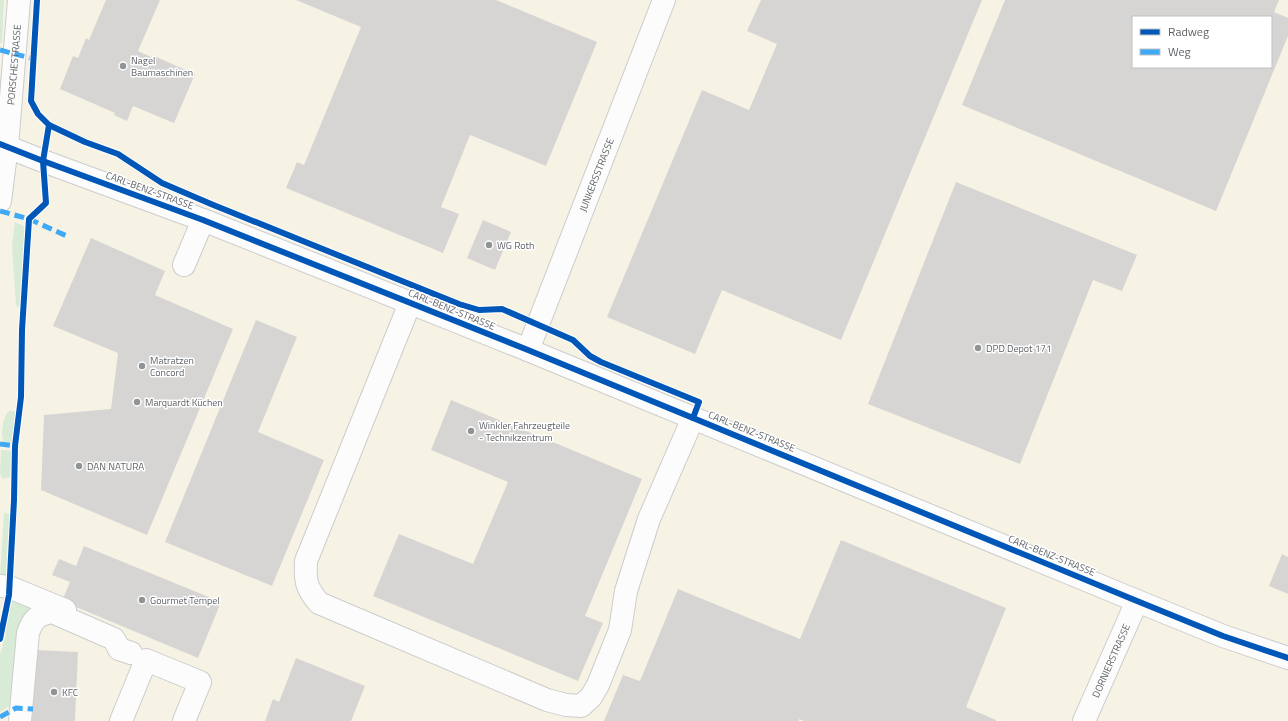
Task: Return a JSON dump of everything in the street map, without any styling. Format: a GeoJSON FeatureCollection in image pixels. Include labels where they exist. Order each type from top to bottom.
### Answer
{"type":"FeatureCollection","features":[{"type":"Feature","properties":{"kind":"street","name":"PORSCHESTRASSE"},"geometry":{"type":"LineString","coordinates":[[0,201],[2,141],[19,0]]}},
{"type":"Feature","properties":{"kind":"street","name":"JUNKERSSTRASSE"},"geometry":{"type":"LineString","coordinates":[[528,350],[664,0]]}},
{"type":"Feature","properties":{"kind":"street","name":"CARL-BENZ-STRASSE"},"geometry":{"type":"LineString","coordinates":[[2,141],[43,162],[203,220],[528,350],[1223,636],[1288,658]]}},
{"type":"Feature","properties":{"kind":"street"},"geometry":{"type":"LineString","coordinates":[[184,265],[203,220]]}},
{"type":"Feature","properties":{"kind":"street"},"geometry":{"type":"LineString","coordinates":[[410,303],[306,561],[305,576],[310,592],[319,603],[547,700],[566,705],[581,706],[591,697],[598,685],[620,630],[626,591],[649,519],[693,418]]}},
{"type":"Feature","properties":{"kind":"street"},"geometry":{"type":"LineString","coordinates":[[0,586],[9,587],[121,633],[139,657]]}},
{"type":"Feature","properties":{"kind":"street","name":"DORNIERSTRASSE"},"geometry":{"type":"LineString","coordinates":[[1084,721],[1137,601]]}},
{"type":"Feature","properties":{"kind":"street"},"geometry":{"type":"LineString","coordinates":[[20,721],[28,633],[32,623],[41,614],[52,612],[114,639],[118,649],[200,682],[184,721]]}},
{"type":"Feature","properties":{"kind":"street"},"geometry":{"type":"LineString","coordinates":[[121,721],[139,657]]}},
{"type":"Feature","properties":{"kind":"shaded area"},"geometry":{"type":"Polygon","coordinates":[[[0,0],[1288,0],[1288,721],[0,721],[0,0]]]}},
{"type":"Feature","properties":{"kind":"green space"},"geometry":{"type":"Polygon","coordinates":[[[0,0],[4,0],[2,43],[0,43],[0,0]]]}},
{"type":"Feature","properties":{"kind":"green space"},"geometry":{"type":"Polygon","coordinates":[[[15,222],[27,228],[20,307],[16,306],[12,245],[15,222]]]}},
{"type":"Feature","properties":{"kind":"green space"},"geometry":{"type":"Polygon","coordinates":[[[9,411],[14,411],[17,418],[14,443],[4,442],[3,439],[2,430],[5,417],[9,411]]]}},
{"type":"Feature","properties":{"kind":"green space"},"geometry":{"type":"Polygon","coordinates":[[[1,450],[13,451],[10,477],[4,479],[1,477],[0,473],[1,450]]]}},
{"type":"Feature","properties":{"kind":"green space"},"geometry":{"type":"Polygon","coordinates":[[[4,513],[10,514],[6,578],[0,577],[4,513]]]}},
{"type":"Feature","properties":{"kind":"green space"},"geometry":{"type":"Polygon","coordinates":[[[11,596],[41,609],[18,701],[0,712],[0,655],[5,637],[11,596]]]}},
{"type":"Feature","properties":{"kind":"building","name":"Nagel Baumaschinen"},"geometry":{"type":"Polygon","coordinates":[[[106,0],[160,0],[138,51],[153,58],[154,56],[195,74],[174,123],[133,106],[127,121],[114,115],[115,113],[60,89],[73,56],[78,58],[86,38],[89,40],[106,0]]]}},
{"type":"Feature","properties":{"kind":"building"},"geometry":{"type":"Polygon","coordinates":[[[296,0],[496,0],[597,42],[546,166],[470,135],[441,207],[459,214],[443,253],[286,188],[297,162],[304,165],[361,27],[296,0]]]}},
{"type":"Feature","properties":{"kind":"building"},"geometry":{"type":"Polygon","coordinates":[[[761,0],[982,0],[841,340],[722,290],[695,354],[607,317],[702,90],[749,110],[777,44],[747,31],[761,0]]]}},
{"type":"Feature","properties":{"kind":"building"},"geometry":{"type":"Polygon","coordinates":[[[1005,0],[1279,0],[1274,12],[1288,18],[1288,36],[1216,211],[962,105],[1005,0]]]}},
{"type":"Feature","properties":{"kind":"building","name":"DPD Depot 171"},"geometry":{"type":"Polygon","coordinates":[[[956,182],[1137,255],[1122,291],[1093,280],[1020,464],[868,404],[956,182]]]}},
{"type":"Feature","properties":{"kind":"building","name":"WG Roth"},"geometry":{"type":"Polygon","coordinates":[[[483,220],[511,232],[495,270],[467,258],[483,220]]]}},
{"type":"Feature","properties":{"kind":"building"},"geometry":{"type":"Polygon","coordinates":[[[91,238],[165,271],[155,295],[233,329],[147,535],[41,490],[44,415],[111,409],[118,353],[53,326],[91,238]]]}},
{"type":"Feature","properties":{"kind":"building"},"geometry":{"type":"Polygon","coordinates":[[[256,320],[297,337],[258,432],[324,460],[272,586],[165,542],[256,320]]]}},
{"type":"Feature","properties":{"kind":"building"},"geometry":{"type":"Polygon","coordinates":[[[451,400],[642,479],[585,616],[603,623],[578,681],[373,596],[399,534],[473,564],[508,482],[431,450],[451,400]]]}},
{"type":"Feature","properties":{"kind":"building"},"geometry":{"type":"Polygon","coordinates":[[[841,540],[1006,608],[966,707],[996,721],[804,721],[799,719],[799,721],[604,721],[623,675],[640,681],[678,589],[800,639],[841,540]]]}},
{"type":"Feature","properties":{"kind":"building"},"geometry":{"type":"Polygon","coordinates":[[[84,546],[221,602],[198,658],[62,601],[70,582],[52,575],[59,559],[76,566],[84,546]]]}},
{"type":"Feature","properties":{"kind":"building"},"geometry":{"type":"Polygon","coordinates":[[[1282,554],[1288,557],[1288,594],[1269,586],[1282,554]]]}},
{"type":"Feature","properties":{"kind":"building"},"geometry":{"type":"Polygon","coordinates":[[[36,650],[78,652],[75,721],[32,721],[33,700],[30,700],[30,691],[34,691],[36,650]]]}},
{"type":"Feature","properties":{"kind":"building"},"geometry":{"type":"Polygon","coordinates":[[[296,658],[365,686],[351,721],[265,721],[273,699],[279,702],[296,658]]]}},
{"type":"Feature","properties":{"kind":"marked path"},"geometry":{"type":"LineString","coordinates":[[0,50],[34,59]]}},
{"type":"Feature","properties":{"kind":"marked path"},"geometry":{"type":"LineString","coordinates":[[0,211],[29,219],[69,237]]}},
{"type":"Feature","properties":{"kind":"marked path"},"geometry":{"type":"LineString","coordinates":[[0,444],[15,446]]}},
{"type":"Feature","properties":{"kind":"marked path"},"geometry":{"type":"LineString","coordinates":[[0,717],[16,708],[33,709]]}},
{"type":"Feature","properties":{"kind":"cycle path"},"geometry":{"type":"LineString","coordinates":[[0,639],[9,595],[15,446],[21,397],[22,330],[29,219],[46,203],[43,161],[49,125],[38,114],[31,101],[37,0]]}},
{"type":"Feature","properties":{"kind":"cycle path"},"geometry":{"type":"LineString","coordinates":[[49,125],[85,142],[118,154],[162,183],[211,204],[459,304],[479,310],[502,309],[573,340],[590,356],[601,362],[699,402],[693,418]]}},
{"type":"Feature","properties":{"kind":"cycle path"},"geometry":{"type":"LineString","coordinates":[[0,144],[203,220],[528,350],[1223,636],[1288,658]]}},
{"type":"Feature","properties":{"kind":"place","name":"Nagel Baumaschinen"},"geometry":{"type":"Point","coordinates":[123,66]}},
{"type":"Feature","properties":{"kind":"place","name":"WG Roth"},"geometry":{"type":"Point","coordinates":[489,245]}},
{"type":"Feature","properties":{"kind":"place","name":"DPD Depot 171"},"geometry":{"type":"Point","coordinates":[978,348]}},
{"type":"Feature","properties":{"kind":"place","name":"Matratzen Concord"},"geometry":{"type":"Point","coordinates":[142,366]}},
{"type":"Feature","properties":{"kind":"place","name":"Marquardt Küchen"},"geometry":{"type":"Point","coordinates":[137,402]}},
{"type":"Feature","properties":{"kind":"place","name":"Winkler Fahrzeugteile - Technikzentrum"},"geometry":{"type":"Point","coordinates":[471,431]}},
{"type":"Feature","properties":{"kind":"place","name":"DAN NATURA"},"geometry":{"type":"Point","coordinates":[79,466]}},
{"type":"Feature","properties":{"kind":"place","name":"Gourmet Tempel"},"geometry":{"type":"Point","coordinates":[142,600]}},
{"type":"Feature","properties":{"kind":"place","name":"KFC"},"geometry":{"type":"Point","coordinates":[54,692]}}]}
